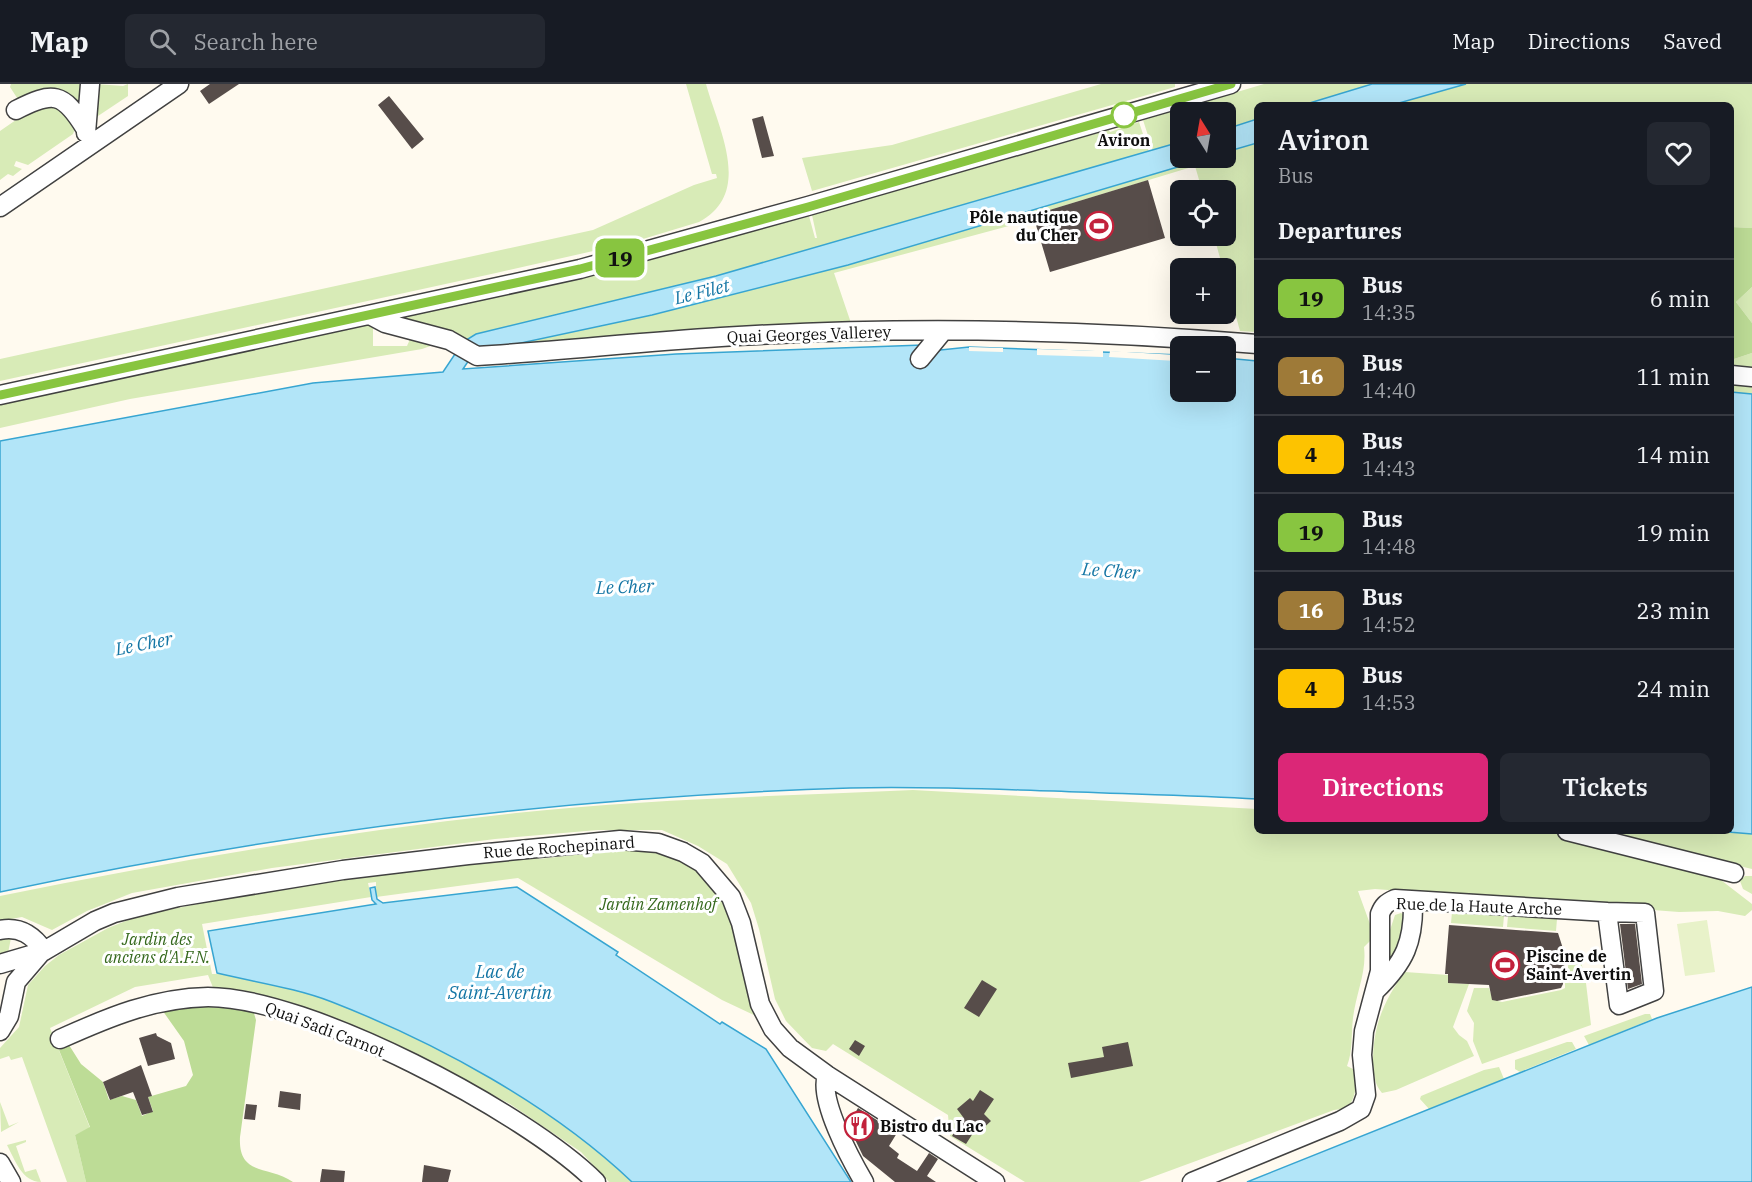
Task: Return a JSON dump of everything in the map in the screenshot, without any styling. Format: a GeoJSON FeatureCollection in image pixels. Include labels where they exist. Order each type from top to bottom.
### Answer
{"type":"FeatureCollection","features":[{"type":"Feature","properties":{"kind":"street"},"geometry":{"type":"LineString","coordinates":[[89,146],[86,128],[90,84]]}},
{"type":"Feature","properties":{"kind":"street"},"geometry":{"type":"LineString","coordinates":[[0,207],[89,146],[154,91],[179,84]]}},
{"type":"Feature","properties":{"kind":"street"},"geometry":{"type":"LineString","coordinates":[[0,395],[580,269],[679,243],[1231,84]]}},
{"type":"Feature","properties":{"kind":"street"},"geometry":{"type":"LineString","coordinates":[[16,110],[42,98],[57,98],[67,102],[86,128]]}},
{"type":"Feature","properties":{"kind":"street","name":"Quai Georges Vallerey"},"geometry":{"type":"LineString","coordinates":[[370,315],[385,322],[449,340],[477,356],[722,337],[943,331],[1069,334],[1254,344]]}},
{"type":"Feature","properties":{"kind":"street"},"geometry":{"type":"LineString","coordinates":[[920,359],[943,331]]}},
{"type":"Feature","properties":{"kind":"street"},"geometry":{"type":"LineString","coordinates":[[1734,375],[1752,377]]}},
{"type":"Feature","properties":{"kind":"street"},"geometry":{"type":"LineString","coordinates":[[1579,834],[1734,873]]}},
{"type":"Feature","properties":{"kind":"street","name":"Rue de Rochepinard"},"geometry":{"type":"LineString","coordinates":[[0,964],[44,951],[95,921],[114,913],[178,897],[344,870],[468,855],[620,840],[658,843],[692,856],[721,883],[737,909],[758,996],[769,1022],[790,1048],[827,1075],[996,1182]]}},
{"type":"Feature","properties":{"kind":"street","name":"Rue de la Haute Arche"},"geometry":{"type":"LineString","coordinates":[[1192,1182],[1347,1119],[1361,1109],[1366,1095],[1362,1055],[1364,1031],[1376,991],[1381,960],[1380,914],[1383,906],[1395,899],[1645,913],[1654,991],[1619,1005],[1607,912]]}},
{"type":"Feature","properties":{"kind":"street"},"geometry":{"type":"LineString","coordinates":[[1376,991],[1397,970],[1407,949],[1413,924],[1413,901]]}},
{"type":"Feature","properties":{"kind":"street"},"geometry":{"type":"LineString","coordinates":[[0,930],[22,931],[33,937],[44,951]]}},
{"type":"Feature","properties":{"kind":"street","name":"Rue de Rochepinard"},"geometry":{"type":"LineString","coordinates":[[0,1030],[9,1016],[11,999],[22,974],[44,951]]}},
{"type":"Feature","properties":{"kind":"street"},"geometry":{"type":"LineString","coordinates":[[0,974],[8,987],[11,999]]}},
{"type":"Feature","properties":{"kind":"street","name":"Quai Sadi Carnot"},"geometry":{"type":"LineString","coordinates":[[60,1039],[138,1006],[169,999],[210,997],[255,1003],[379,1047],[472,1095],[546,1141],[596,1182]]}},
{"type":"Feature","properties":{"kind":"street"},"geometry":{"type":"LineString","coordinates":[[827,1075],[824,1083],[828,1100],[841,1136],[864,1182]]}},
{"type":"Feature","properties":{"kind":"street"},"geometry":{"type":"LineString","coordinates":[[0,1163],[11,1182]]}},
{"type":"Feature","properties":{"kind":"green space"},"geometry":{"type":"Polygon","coordinates":[[[11,84],[86,84],[80,105],[77,102],[21,104],[10,87],[11,84]]]}},
{"type":"Feature","properties":{"kind":"green space"},"geometry":{"type":"Polygon","coordinates":[[[96,84],[123,86],[128,84],[128,96],[95,118],[96,84]]]}},
{"type":"Feature","properties":{"kind":"green space"},"geometry":{"type":"Polygon","coordinates":[[[686,84],[706,84],[728,159],[729,177],[725,194],[716,210],[699,222],[633,242],[0,381],[0,359],[593,230],[694,185],[717,178],[716,174],[712,174],[686,84]]]}},
{"type":"Feature","properties":{"kind":"green space"},"geometry":{"type":"Polygon","coordinates":[[[1101,84],[1175,84],[1175,87],[812,191],[802,158],[892,145],[1101,84]]]}},
{"type":"Feature","properties":{"kind":"green space"},"geometry":{"type":"Polygon","coordinates":[[[1264,84],[1372,84],[1313,102],[1254,102],[1254,120],[1236,126],[1236,102],[1204,102],[1264,84]]]}},
{"type":"Feature","properties":{"kind":"green space"},"geometry":{"type":"Polygon","coordinates":[[[1466,84],[1752,84],[1752,228],[1734,227],[1734,102],[1403,102],[1466,84]]]}},
{"type":"Feature","properties":{"kind":"green space"},"geometry":{"type":"Polygon","coordinates":[[[54,102],[76,126],[73,134],[28,165],[16,161],[14,166],[22,169],[13,176],[8,174],[0,180],[0,131],[39,104],[54,102]]]}},
{"type":"Feature","properties":{"kind":"green space"},"geometry":{"type":"Polygon","coordinates":[[[1170,112],[1170,145],[1153,151],[1143,120],[1170,112]]]}},
{"type":"Feature","properties":{"kind":"green space"},"geometry":{"type":"Polygon","coordinates":[[[1139,122],[1149,152],[716,276],[476,334],[463,342],[404,317],[593,275],[809,216],[815,238],[817,238],[812,215],[1139,122]]]}},
{"type":"Feature","properties":{"kind":"green space"},"geometry":{"type":"Polygon","coordinates":[[[1254,144],[1254,332],[1240,331],[1236,316],[1236,258],[1220,258],[1217,246],[1236,246],[1236,180],[1199,180],[1196,168],[1236,168],[1236,149],[1254,144]]]}},
{"type":"Feature","properties":{"kind":"green space"},"geometry":{"type":"Polygon","coordinates":[[[1174,168],[1188,168],[1033,215],[1031,220],[834,273],[852,326],[488,350],[652,315],[848,265],[1174,168]]]}},
{"type":"Feature","properties":{"kind":"green space"},"geometry":{"type":"Polygon","coordinates":[[[1734,227],[1752,228],[1752,287],[1736,302],[1752,323],[1752,353],[1734,359],[1734,227]]]}},
{"type":"Feature","properties":{"kind":"green space"},"geometry":{"type":"Polygon","coordinates":[[[1752,287],[1752,323],[1736,302],[1752,287]]]}},
{"type":"Feature","properties":{"kind":"green space"},"geometry":{"type":"Polygon","coordinates":[[[365,325],[373,326],[373,346],[407,346],[411,337],[439,343],[422,349],[130,399],[0,428],[0,405],[365,325]]]}},
{"type":"Feature","properties":{"kind":"green space"},"geometry":{"type":"Polygon","coordinates":[[[1752,353],[1752,369],[1734,367],[1734,359],[1752,353]]]}},
{"type":"Feature","properties":{"kind":"green space"},"geometry":{"type":"Polygon","coordinates":[[[1734,381],[1752,383],[1752,394],[1734,392],[1734,381]]]}},
{"type":"Feature","properties":{"kind":"green space"},"geometry":{"type":"Polygon","coordinates":[[[913,790],[1254,809],[1254,834],[1561,834],[1704,867],[1752,904],[1752,910],[1745,916],[1718,911],[1679,912],[1375,889],[1358,891],[1370,924],[1370,941],[1364,947],[1363,974],[1354,1009],[1347,1066],[1353,1069],[1355,1089],[1348,1108],[1334,1110],[1139,1182],[1025,1182],[950,1136],[948,1115],[833,1044],[826,1051],[812,1048],[786,1021],[775,999],[751,903],[727,864],[698,846],[662,830],[598,830],[495,839],[272,868],[132,893],[87,911],[52,930],[22,917],[0,921],[0,896],[193,859],[321,838],[516,813],[714,798],[913,790]]]}},
{"type":"Feature","properties":{"kind":"green space"},"geometry":{"type":"Polygon","coordinates":[[[1606,834],[1752,834],[1752,869],[1606,834]]]}},
{"type":"Feature","properties":{"kind":"green space"},"geometry":{"type":"Polygon","coordinates":[[[629,849],[662,854],[688,865],[700,873],[720,896],[730,912],[756,1016],[722,1000],[518,878],[376,897],[376,882],[368,883],[371,897],[202,924],[212,974],[225,974],[331,1001],[410,1035],[529,1102],[601,1154],[632,1182],[609,1182],[581,1152],[510,1104],[403,1049],[339,1022],[214,990],[208,975],[135,987],[50,1028],[90,1128],[75,1135],[86,1182],[67,1182],[22,1057],[11,1060],[9,1056],[0,1059],[0,1048],[19,1027],[28,985],[45,966],[59,955],[108,928],[141,915],[198,904],[198,901],[320,882],[538,856],[539,859],[629,849]]]}},
{"type":"Feature","properties":{"kind":"green space"},"geometry":{"type":"Polygon","coordinates":[[[1745,876],[1752,876],[1752,894],[1743,889],[1740,881],[1745,876]]]}},
{"type":"Feature","properties":{"kind":"green space"},"geometry":{"type":"Polygon","coordinates":[[[1452,912],[1504,916],[1503,927],[1451,923],[1452,912]]]}},
{"type":"Feature","properties":{"kind":"green space"},"geometry":{"type":"Polygon","coordinates":[[[1401,913],[1404,915],[1407,929],[1387,968],[1388,936],[1395,915],[1401,913]]]}},
{"type":"Feature","properties":{"kind":"green space"},"geometry":{"type":"Polygon","coordinates":[[[1508,916],[1557,919],[1556,931],[1507,927],[1508,916]]]}},
{"type":"Feature","properties":{"kind":"green space"},"geometry":{"type":"Polygon","coordinates":[[[1707,920],[1715,972],[1685,976],[1677,924],[1707,920]]]}},
{"type":"Feature","properties":{"kind":"green space"},"geometry":{"type":"Polygon","coordinates":[[[0,932],[12,933],[8,953],[0,953],[0,932]]]}},
{"type":"Feature","properties":{"kind":"green space"},"geometry":{"type":"Polygon","coordinates":[[[1569,956],[1581,958],[1584,980],[1567,979],[1569,956]]]}},
{"type":"Feature","properties":{"kind":"green space"},"geometry":{"type":"Polygon","coordinates":[[[1405,972],[1448,975],[1448,983],[1469,984],[1453,1027],[1467,1041],[1474,1056],[1396,1090],[1382,1093],[1377,1086],[1373,1062],[1377,1026],[1385,1004],[1405,972]]]}},
{"type":"Feature","properties":{"kind":"green space"},"geometry":{"type":"Polygon","coordinates":[[[1565,983],[1586,983],[1591,1025],[1482,1064],[1473,1041],[1474,1023],[1467,1011],[1474,988],[1489,988],[1493,1000],[1502,1002],[1561,990],[1565,988],[1565,983]]]}},
{"type":"Feature","properties":{"kind":"green space"},"geometry":{"type":"Polygon","coordinates":[[[160,1007],[253,1010],[256,1020],[240,1137],[241,1150],[244,1159],[250,1164],[293,1182],[86,1182],[75,1135],[90,1127],[59,1050],[69,1045],[81,1064],[103,1082],[109,1100],[122,1096],[136,1100],[142,1116],[153,1111],[148,1097],[186,1086],[193,1075],[184,1041],[160,1007]]]}},
{"type":"Feature","properties":{"kind":"green space"},"geometry":{"type":"Polygon","coordinates":[[[1650,1014],[1652,1019],[1589,1045],[1584,1036],[1650,1014]]]}},
{"type":"Feature","properties":{"kind":"green space"},"geometry":{"type":"Polygon","coordinates":[[[1572,1042],[1576,1049],[1520,1072],[1515,1069],[1515,1060],[1572,1042]]]}},
{"type":"Feature","properties":{"kind":"green space"},"geometry":{"type":"Polygon","coordinates":[[[1499,1067],[1504,1079],[1429,1109],[1420,1099],[1421,1096],[1484,1070],[1499,1067]]]}},
{"type":"Feature","properties":{"kind":"green space"},"geometry":{"type":"Polygon","coordinates":[[[0,1102],[9,1126],[19,1122],[1,1132],[0,1102]]]}},
{"type":"Feature","properties":{"kind":"green space"},"geometry":{"type":"Polygon","coordinates":[[[26,1140],[16,1146],[25,1172],[36,1169],[41,1182],[34,1181],[24,1174],[7,1145],[26,1140]]]}},
{"type":"Feature","properties":{"kind":"water"},"geometry":{"type":"Polygon","coordinates":[[[1372,84],[1466,84],[1403,102],[1313,102],[1372,84]]]}},
{"type":"Feature","properties":{"kind":"water"},"geometry":{"type":"Polygon","coordinates":[[[1254,120],[1254,144],[1236,149],[1236,126],[1254,120]]]}},
{"type":"Feature","properties":{"kind":"water"},"geometry":{"type":"Polygon","coordinates":[[[1170,145],[1170,168],[1174,168],[848,265],[652,315],[488,350],[469,360],[463,369],[676,354],[923,345],[931,351],[969,347],[1170,355],[1170,402],[1236,402],[1236,359],[1254,361],[1254,799],[901,787],[635,800],[529,809],[317,835],[211,852],[0,892],[0,441],[313,383],[443,372],[463,342],[476,334],[716,276],[1170,145]]]}},
{"type":"Feature","properties":{"kind":"water"},"geometry":{"type":"Polygon","coordinates":[[[1734,392],[1752,394],[1752,834],[1734,832],[1734,392]]]}},
{"type":"Feature","properties":{"kind":"water","name":"Lac de Saint-Avertin"},"geometry":{"type":"Polygon","coordinates":[[[375,887],[377,899],[383,903],[517,887],[618,952],[616,955],[720,1024],[722,1022],[766,1049],[851,1182],[632,1182],[566,1127],[491,1078],[452,1057],[372,1018],[332,1002],[290,989],[217,973],[208,931],[376,904],[372,900],[370,888],[375,887]]]}},
{"type":"Feature","properties":{"kind":"water"},"geometry":{"type":"Polygon","coordinates":[[[1752,987],[1752,1182],[1247,1182],[1657,1018],[1752,987]]]}},
{"type":"Feature","properties":{"kind":"pier"},"geometry":{"type":"Polygon","coordinates":[[[969,347],[1003,348],[1003,352],[969,351],[969,347]]]}},
{"type":"Feature","properties":{"kind":"pier"},"geometry":{"type":"Polygon","coordinates":[[[1037,349],[1103,351],[1103,357],[1037,355],[1037,349]]]}},
{"type":"Feature","properties":{"kind":"pier"},"geometry":{"type":"Polygon","coordinates":[[[1110,351],[1170,355],[1170,361],[1109,357],[1110,351]]]}},
{"type":"Feature","properties":{"kind":"building"},"geometry":{"type":"Polygon","coordinates":[[[210,84],[239,84],[209,104],[200,91],[210,84]]]}},
{"type":"Feature","properties":{"kind":"building"},"geometry":{"type":"Polygon","coordinates":[[[389,96],[424,139],[412,149],[378,105],[389,96]]]}},
{"type":"Feature","properties":{"kind":"building"},"geometry":{"type":"Polygon","coordinates":[[[763,116],[774,156],[762,158],[752,119],[763,116]]]}},
{"type":"Feature","properties":{"kind":"building","name":"Pôle nautique du Cher"},"geometry":{"type":"Polygon","coordinates":[[[1148,180],[1165,238],[1050,272],[1033,215],[1148,180]]]}},
{"type":"Feature","properties":{"kind":"building"},"geometry":{"type":"Polygon","coordinates":[[[1620,924],[1635,924],[1642,984],[1628,989],[1620,924]]]}},
{"type":"Feature","properties":{"kind":"building","name":"Piscine de Saint-Avertin"},"geometry":{"type":"Polygon","coordinates":[[[1449,925],[1558,933],[1565,955],[1561,988],[1497,1001],[1492,1000],[1489,985],[1448,983],[1448,974],[1445,974],[1449,925]]]}},
{"type":"Feature","properties":{"kind":"building"},"geometry":{"type":"Polygon","coordinates":[[[982,980],[997,989],[979,1017],[964,1008],[982,980]]]}},
{"type":"Feature","properties":{"kind":"building"},"geometry":{"type":"Polygon","coordinates":[[[156,1033],[157,1036],[171,1043],[175,1059],[148,1066],[139,1038],[156,1033]]]}},
{"type":"Feature","properties":{"kind":"building"},"geometry":{"type":"Polygon","coordinates":[[[855,1040],[865,1046],[859,1056],[849,1049],[855,1040]]]}},
{"type":"Feature","properties":{"kind":"building"},"geometry":{"type":"Polygon","coordinates":[[[1128,1042],[1133,1066],[1071,1078],[1068,1063],[1104,1057],[1102,1047],[1128,1042]]]}},
{"type":"Feature","properties":{"kind":"building"},"geometry":{"type":"Polygon","coordinates":[[[141,1065],[152,1096],[148,1097],[153,1112],[142,1115],[133,1092],[110,1100],[103,1082],[141,1065]]]}},
{"type":"Feature","properties":{"kind":"building"},"geometry":{"type":"Polygon","coordinates":[[[980,1090],[994,1099],[984,1114],[991,1121],[978,1133],[975,1130],[966,1144],[952,1136],[963,1117],[957,1109],[970,1098],[973,1101],[980,1090]]]}},
{"type":"Feature","properties":{"kind":"building"},"geometry":{"type":"Polygon","coordinates":[[[280,1091],[301,1094],[300,1110],[278,1107],[280,1091]]]}},
{"type":"Feature","properties":{"kind":"building"},"geometry":{"type":"Polygon","coordinates":[[[246,1104],[257,1105],[255,1120],[244,1119],[246,1104]]]}},
{"type":"Feature","properties":{"kind":"building"},"geometry":{"type":"Polygon","coordinates":[[[858,1108],[897,1133],[889,1146],[899,1154],[897,1158],[917,1171],[929,1153],[938,1159],[927,1176],[936,1182],[895,1182],[863,1156],[848,1125],[858,1108]]]}},
{"type":"Feature","properties":{"kind":"building"},"geometry":{"type":"Polygon","coordinates":[[[424,1165],[451,1170],[448,1182],[422,1182],[424,1165]]]}},
{"type":"Feature","properties":{"kind":"building"},"geometry":{"type":"Polygon","coordinates":[[[322,1169],[345,1171],[344,1182],[320,1182],[322,1169]]]}},
{"type":"Feature","properties":{"kind":"bus line","name":"19"},"geometry":{"type":"LineString","coordinates":[[0,395],[580,269],[808,207],[1231,84]]}},
{"type":"Feature","properties":{"kind":"place","name":"Aviron"},"geometry":{"type":"Point","coordinates":[1124,115]}},
{"type":"Feature","properties":{"kind":"place","name":"Pôle nautique du Cher"},"geometry":{"type":"Point","coordinates":[1099,226]}},
{"type":"Feature","properties":{"kind":"place","name":"Piscine de Saint-Avertin"},"geometry":{"type":"Point","coordinates":[1505,965]}},
{"type":"Feature","properties":{"kind":"place","name":"Bistro du Lac"},"geometry":{"type":"Point","coordinates":[859,1126]}},
{"type":"Feature","properties":{"kind":"water label","name":"Le Filet"},"geometry":{"type":"Point","coordinates":[702,292]}},
{"type":"Feature","properties":{"kind":"water label","name":"Le Cher"},"geometry":{"type":"Point","coordinates":[1111,571]}},
{"type":"Feature","properties":{"kind":"water label","name":"Le Cher"},"geometry":{"type":"Point","coordinates":[625,587]}},
{"type":"Feature","properties":{"kind":"water label","name":"Le Cher"},"geometry":{"type":"Point","coordinates":[144,644]}},
{"type":"Feature","properties":{"kind":"park label","name":"Jardin Zamenhof"},"geometry":{"type":"Point","coordinates":[658,904]}},
{"type":"Feature","properties":{"kind":"park label","name":"Jardin des anciens d'A.F.N."},"geometry":{"type":"Point","coordinates":[157,948]}}]}
